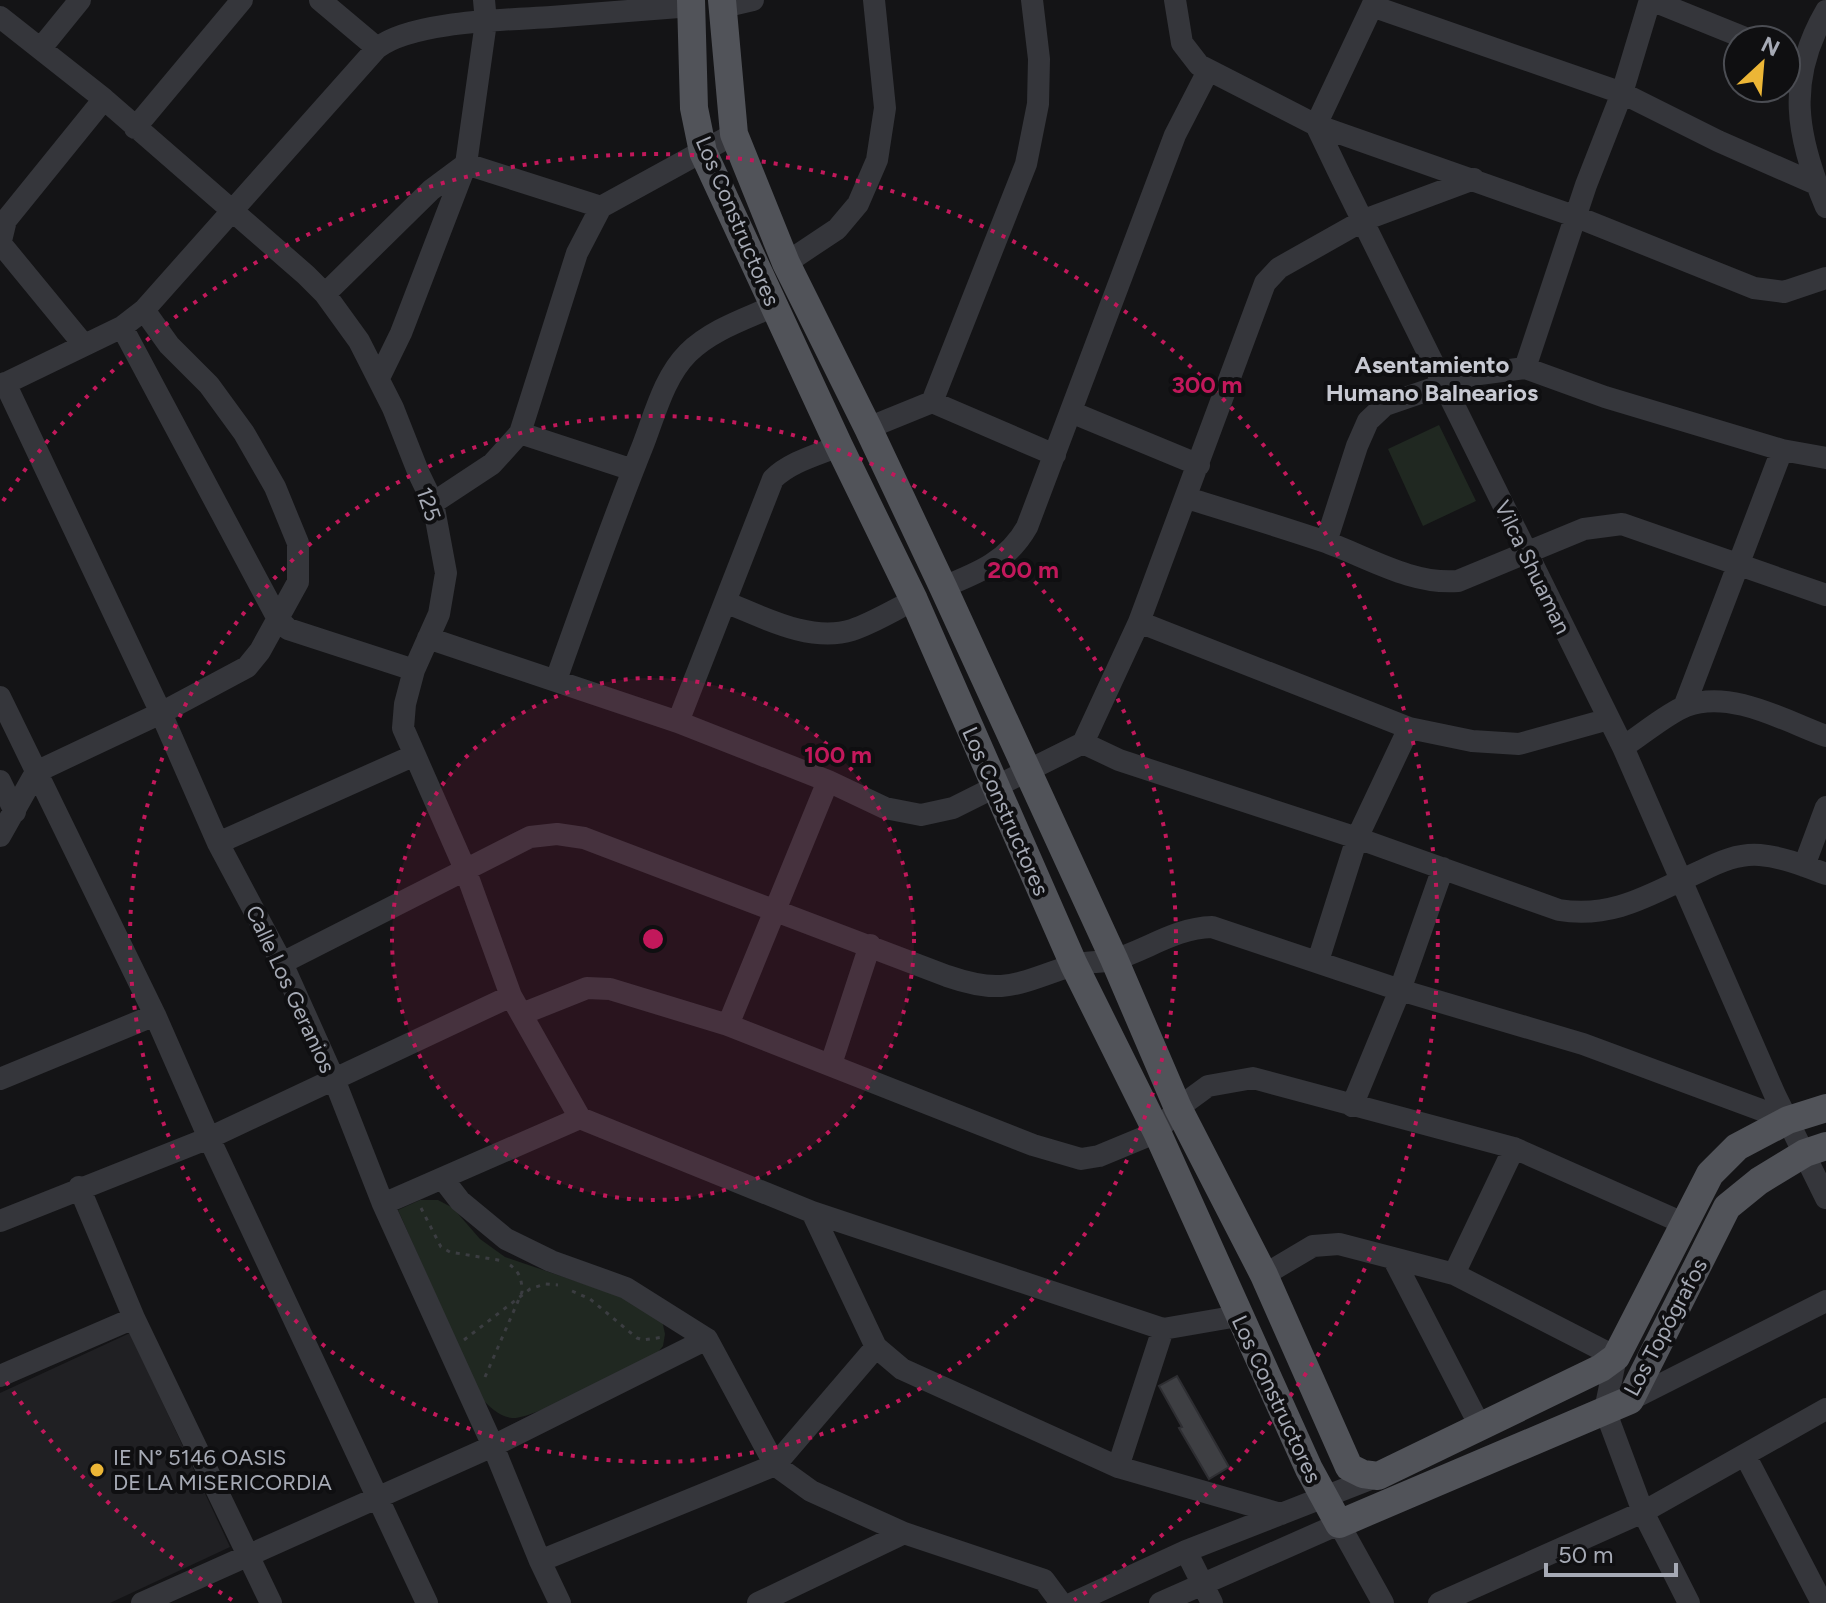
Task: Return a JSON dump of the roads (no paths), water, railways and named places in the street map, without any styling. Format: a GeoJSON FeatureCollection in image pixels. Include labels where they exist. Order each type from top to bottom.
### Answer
{"type":"FeatureCollection","features":[{"type":"Feature","properties":{"kind":"main road","name":"Los Constructores"},"geometry":{"type":"LineString","coordinates":[[691,3],[694,108],[703,152],[914,600],[1074,965],[1157,1132],[1238,1316],[1339,1524]]}},
{"type":"Feature","properties":{"kind":"main road","name":"Los Constructores"},"geometry":{"type":"LineString","coordinates":[[722,4],[734,134],[786,263],[943,587],[1114,959],[1178,1108],[1264,1275],[1344,1458],[1349,1467],[1363,1474],[1378,1476]]}},
{"type":"Feature","properties":{"kind":"main road","name":"Los Topógrafos"},"geometry":{"type":"LineString","coordinates":[[1378,1476],[1601,1368],[1616,1357],[1710,1174],[1737,1147],[1788,1120],[1826,1108]]}},
{"type":"Feature","properties":{"kind":"main road","name":"Los Topógrafos"},"geometry":{"type":"LineString","coordinates":[[1339,1524],[1618,1405],[1727,1207],[1759,1181],[1816,1150]]}},
{"type":"Feature","properties":{"kind":"street"},"geometry":{"type":"LineString","coordinates":[[41,48],[80,0]]}},
{"type":"Feature","properties":{"kind":"street"},"geometry":{"type":"LineString","coordinates":[[135,128],[242,0]]}},
{"type":"Feature","properties":{"kind":"street"},"geometry":{"type":"LineString","coordinates":[[320,0],[377,48]]}},
{"type":"Feature","properties":{"kind":"street"},"geometry":{"type":"LineString","coordinates":[[722,4],[753,0]]}},
{"type":"Feature","properties":{"kind":"street"},"geometry":{"type":"LineString","coordinates":[[786,263],[837,229],[858,204],[877,160],[885,108],[874,0]]}},
{"type":"Feature","properties":{"kind":"street"},"geometry":{"type":"LineString","coordinates":[[932,402],[1026,164],[1038,104],[1039,59],[1032,0]]}},
{"type":"Feature","properties":{"kind":"street"},"geometry":{"type":"LineString","coordinates":[[1175,0],[1182,43],[1199,65],[1316,125],[1474,179],[1769,292],[1784,292],[1826,278]]}},
{"type":"Feature","properties":{"kind":"street"},"geometry":{"type":"LineString","coordinates":[[1525,368],[1586,185],[1622,93],[1651,0],[1722,29]]}},
{"type":"Feature","properties":{"kind":"street"},"geometry":{"type":"LineString","coordinates":[[2,385],[122,327],[144,310],[377,48],[389,39],[485,11],[691,3]]}},
{"type":"Feature","properties":{"kind":"street"},"geometry":{"type":"LineString","coordinates":[[1316,125],[1373,3],[1622,93],[1718,141],[1816,184]]}},
{"type":"Feature","properties":{"kind":"street"},"geometry":{"type":"LineString","coordinates":[[379,378],[401,333],[466,164],[485,11]]}},
{"type":"Feature","properties":{"kind":"street"},"geometry":{"type":"LineString","coordinates":[[1802,48],[1826,11]]}},
{"type":"Feature","properties":{"kind":"street","name":"125"},"geometry":{"type":"LineString","coordinates":[[0,17],[104,99],[325,294],[359,341],[379,378],[433,503],[446,573],[444,597],[414,670],[405,704],[403,728],[465,869],[517,1005],[580,1118]]}},
{"type":"Feature","properties":{"kind":"street"},"geometry":{"type":"LineString","coordinates":[[943,587],[989,566],[1018,545],[1175,135],[1208,71]]}},
{"type":"Feature","properties":{"kind":"street"},"geometry":{"type":"LineString","coordinates":[[84,345],[0,244],[3,217],[104,99]]}},
{"type":"Feature","properties":{"kind":"street"},"geometry":{"type":"LineString","coordinates":[[1798,104],[1801,135],[1826,207]]}},
{"type":"Feature","properties":{"kind":"street","name":"Vilca Shuaman"},"geometry":{"type":"LineString","coordinates":[[1316,125],[1623,747],[1788,1120],[1816,1150],[1826,1198]]}},
{"type":"Feature","properties":{"kind":"street"},"geometry":{"type":"LineString","coordinates":[[433,503],[492,464],[520,433],[577,253],[601,207],[734,134]]}},
{"type":"Feature","properties":{"kind":"street"},"geometry":{"type":"LineString","coordinates":[[466,164],[601,207]]}},
{"type":"Feature","properties":{"kind":"street"},"geometry":{"type":"LineString","coordinates":[[325,294],[431,190],[466,164]]}},
{"type":"Feature","properties":{"kind":"street"},"geometry":{"type":"LineString","coordinates":[[428,638],[678,722],[828,781],[885,808],[921,815],[953,808],[1083,743],[1139,622],[1265,283],[1279,268],[1364,220],[1474,179]]}},
{"type":"Feature","properties":{"kind":"street"},"geometry":{"type":"LineString","coordinates":[[556,680],[667,383],[688,353],[715,333],[774,306]]}},
{"type":"Feature","properties":{"kind":"street"},"geometry":{"type":"LineString","coordinates":[[0,836],[36,772],[161,713],[247,667],[260,651],[298,582],[298,543],[275,487],[244,433],[209,385],[169,345],[144,310]]}},
{"type":"Feature","properties":{"kind":"street"},"geometry":{"type":"LineString","coordinates":[[122,327],[278,619],[288,629],[414,670]]}},
{"type":"Feature","properties":{"kind":"street"},"geometry":{"type":"LineString","coordinates":[[1326,542],[1368,421],[1385,405],[1472,375],[1525,368],[1605,397],[1782,450],[1826,458]]}},
{"type":"Feature","properties":{"kind":"street","name":"Calle Los Geranios"},"geometry":{"type":"LineString","coordinates":[[2,385],[161,713],[218,843],[282,963],[334,1079],[383,1204],[493,1446],[560,1603]]}},
{"type":"Feature","properties":{"kind":"street"},"geometry":{"type":"LineString","coordinates":[[868,428],[932,402],[1055,455]]}},
{"type":"Feature","properties":{"kind":"street"},"geometry":{"type":"LineString","coordinates":[[1071,412],[1199,465]]}},
{"type":"Feature","properties":{"kind":"street"},"geometry":{"type":"LineString","coordinates":[[520,433],[633,470]]}},
{"type":"Feature","properties":{"kind":"street"},"geometry":{"type":"LineString","coordinates":[[678,722],[773,479],[794,464],[839,446]]}},
{"type":"Feature","properties":{"kind":"street"},"geometry":{"type":"LineString","coordinates":[[1684,707],[1782,450]]}},
{"type":"Feature","properties":{"kind":"street"},"geometry":{"type":"LineString","coordinates":[[1187,498],[1326,542],[1396,570],[1441,582],[1458,581],[1584,529],[1622,524],[1826,595]]}},
{"type":"Feature","properties":{"kind":"street"},"geometry":{"type":"LineString","coordinates":[[725,602],[792,627],[829,634],[852,630],[914,600]]}},
{"type":"Feature","properties":{"kind":"street"},"geometry":{"type":"LineString","coordinates":[[1139,622],[1409,728],[1472,741],[1519,744],[1609,719]]}},
{"type":"Feature","properties":{"kind":"street"},"geometry":{"type":"LineString","coordinates":[[0,697],[155,1015],[209,1138],[427,1603]]}},
{"type":"Feature","properties":{"kind":"street"},"geometry":{"type":"LineString","coordinates":[[1623,747],[1684,707],[1700,702],[1723,702],[1750,708],[1826,736]]}},
{"type":"Feature","properties":{"kind":"street"},"geometry":{"type":"LineString","coordinates":[[1318,961],[1357,838],[1409,728]]}},
{"type":"Feature","properties":{"kind":"street"},"geometry":{"type":"LineString","coordinates":[[1083,743],[1119,760],[1357,838],[1559,910],[1576,913],[1594,914],[1617,909],[1733,857],[1758,854],[1826,874]]}},
{"type":"Feature","properties":{"kind":"street"},"geometry":{"type":"LineString","coordinates":[[218,843],[415,755]]}},
{"type":"Feature","properties":{"kind":"street"},"geometry":{"type":"LineString","coordinates":[[0,781],[15,812]]}},
{"type":"Feature","properties":{"kind":"street"},"geometry":{"type":"LineString","coordinates":[[728,1025],[828,781]]}},
{"type":"Feature","properties":{"kind":"street"},"geometry":{"type":"LineString","coordinates":[[1804,866],[1826,807]]}},
{"type":"Feature","properties":{"kind":"street"},"geometry":{"type":"LineString","coordinates":[[282,963],[530,837],[557,834],[584,838],[967,983],[1000,988],[1028,983],[1074,965],[1114,959],[1188,930],[1212,927],[1400,990],[1583,1044],[1788,1120]]}},
{"type":"Feature","properties":{"kind":"street"},"geometry":{"type":"LineString","coordinates":[[1352,1106],[1400,990],[1443,868]]}},
{"type":"Feature","properties":{"kind":"street"},"geometry":{"type":"LineString","coordinates":[[831,1064],[870,945]]}},
{"type":"Feature","properties":{"kind":"street"},"geometry":{"type":"LineString","coordinates":[[0,1221],[79,1187],[209,1138],[334,1079],[517,1005],[587,988],[610,989],[728,1025],[1072,1158],[1099,1156],[1157,1132],[1178,1108],[1208,1086],[1253,1078],[1514,1148],[1683,1223]]}},
{"type":"Feature","properties":{"kind":"street"},"geometry":{"type":"LineString","coordinates":[[0,1079],[155,1015]]}},
{"type":"Feature","properties":{"kind":"street"},"geometry":{"type":"LineString","coordinates":[[383,1204],[580,1118],[812,1212],[1163,1329],[1238,1316]]}},
{"type":"Feature","properties":{"kind":"street"},"geometry":{"type":"LineString","coordinates":[[1454,1274],[1514,1148]]}},
{"type":"Feature","properties":{"kind":"street"},"geometry":{"type":"LineString","coordinates":[[443,1179],[460,1201],[506,1239],[551,1261],[626,1288],[707,1339],[775,1465],[811,1491],[904,1533],[1044,1580],[1061,1603]]}},
{"type":"Feature","properties":{"kind":"street"},"geometry":{"type":"LineString","coordinates":[[79,1187],[134,1318],[271,1603]]}},
{"type":"Feature","properties":{"kind":"street"},"geometry":{"type":"LineString","coordinates":[[812,1212],[876,1347],[902,1369],[1118,1467],[1281,1514]]}},
{"type":"Feature","properties":{"kind":"street"},"geometry":{"type":"LineString","coordinates":[[1264,1275],[1313,1246],[1339,1244],[1454,1274],[1616,1357],[1618,1405],[1643,1512],[1685,1602]]}},
{"type":"Feature","properties":{"kind":"street"},"geometry":{"type":"LineString","coordinates":[[1393,1258],[1480,1426]]}},
{"type":"Feature","properties":{"kind":"street"},"geometry":{"type":"LineString","coordinates":[[1618,1405],[1826,1301]]}},
{"type":"Feature","properties":{"kind":"street"},"geometry":{"type":"LineString","coordinates":[[0,1376],[134,1318]]}},
{"type":"Feature","properties":{"kind":"street"},"geometry":{"type":"LineString","coordinates":[[1118,1467],[1163,1329]]}},
{"type":"Feature","properties":{"kind":"street"},"geometry":{"type":"LineString","coordinates":[[142,1603],[493,1446],[707,1339]]}},
{"type":"Feature","properties":{"kind":"street"},"geometry":{"type":"LineString","coordinates":[[540,1561],[775,1465],[876,1347]]}},
{"type":"Feature","properties":{"kind":"street"},"geometry":{"type":"LineString","coordinates":[[1439,1603],[1643,1512],[1826,1409]]}},
{"type":"Feature","properties":{"kind":"street"},"geometry":{"type":"LineString","coordinates":[[1745,1455],[1822,1603]]}},
{"type":"Feature","properties":{"kind":"street"},"geometry":{"type":"LineString","coordinates":[[1073,1603],[1186,1551],[1378,1476]]}},
{"type":"Feature","properties":{"kind":"street"},"geometry":{"type":"LineString","coordinates":[[1160,1603],[1207,1594],[1339,1524]]}},
{"type":"Feature","properties":{"kind":"street","name":"Los Constructores"},"geometry":{"type":"LineString","coordinates":[[1339,1524],[1383,1603]]}},
{"type":"Feature","properties":{"kind":"street"},"geometry":{"type":"LineString","coordinates":[[758,1603],[904,1533]]}},
{"type":"Feature","properties":{"kind":"street"},"geometry":{"type":"LineString","coordinates":[[1186,1551],[1207,1594]]}},
{"type":"Feature","properties":{"kind":"place","name":"IE N° 5146 OASIS DE LA MISERICORDIA"},"geometry":{"type":"Point","coordinates":[97,1470]}},
{"type":"Feature","properties":{"kind":"district","name":"Asentamiento Humano Balnearios"},"geometry":{"type":"Point","coordinates":[1432,379]}}]}
